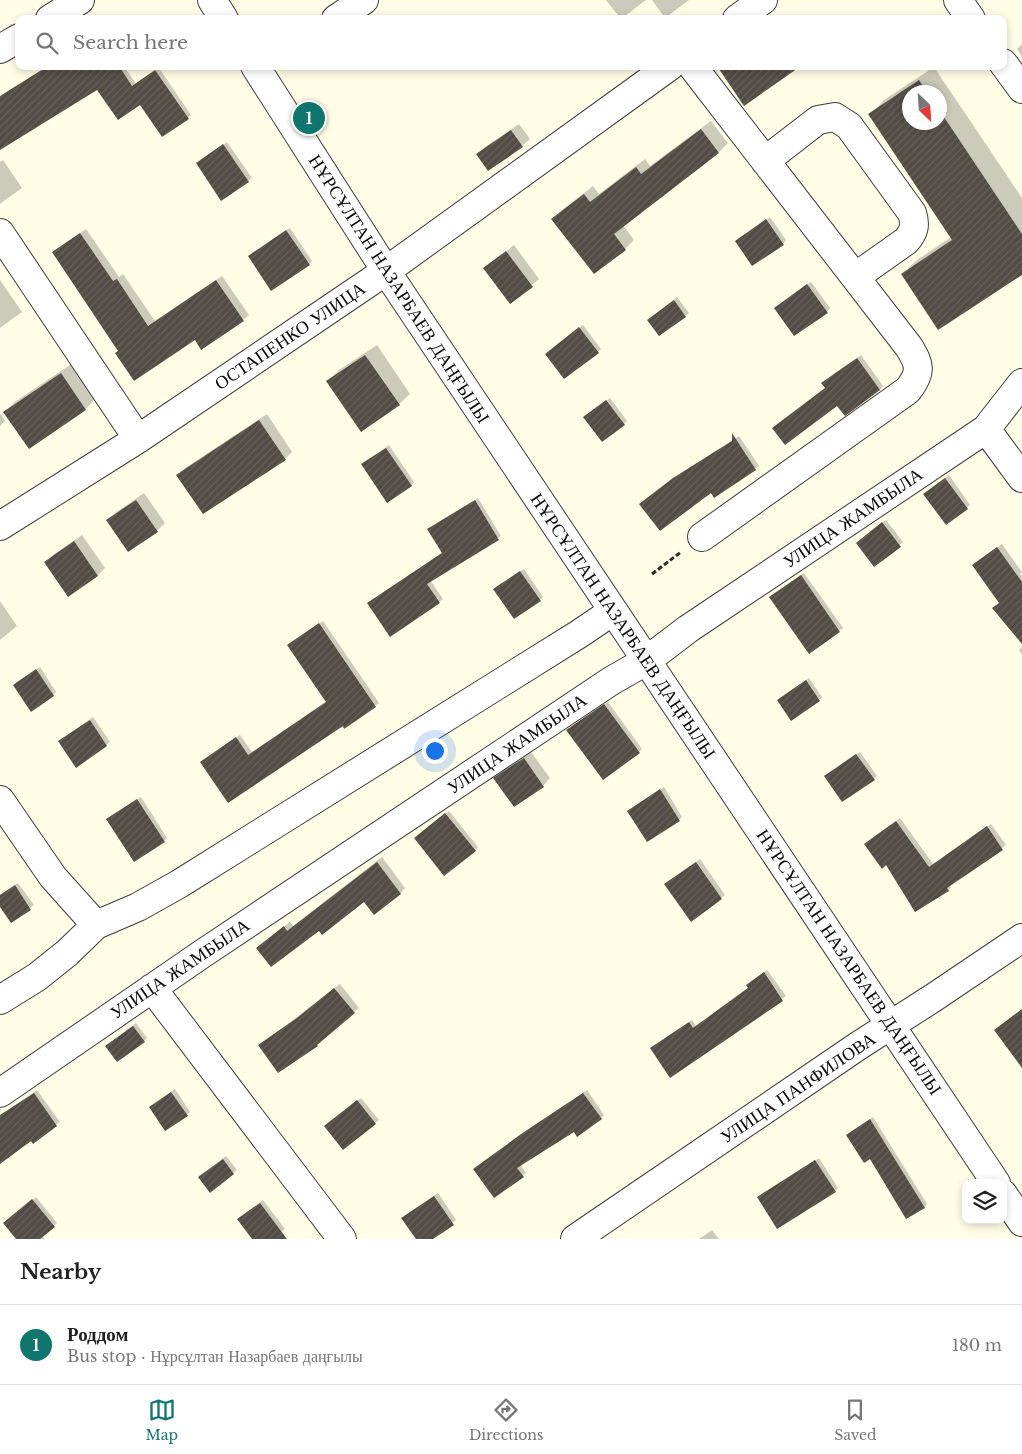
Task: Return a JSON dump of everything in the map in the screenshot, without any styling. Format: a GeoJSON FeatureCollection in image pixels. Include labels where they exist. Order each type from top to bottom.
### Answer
{"type":"FeatureCollection","features":[{"type":"Feature","properties":{"kind":"street"},"geometry":{"type":"LineString","coordinates":[[56,15],[80,0]]}},
{"type":"Feature","properties":{"kind":"street"},"geometry":{"type":"LineString","coordinates":[[212,0],[221,15]]}},
{"type":"Feature","properties":{"kind":"street"},"geometry":{"type":"LineString","coordinates":[[342,15],[364,0]]}},
{"type":"Feature","properties":{"kind":"street"},"geometry":{"type":"LineString","coordinates":[[742,15],[763,0]]}},
{"type":"Feature","properties":{"kind":"street"},"geometry":{"type":"LineString","coordinates":[[958,0],[968,15]]}},
{"type":"Feature","properties":{"kind":"street"},"geometry":{"type":"LineString","coordinates":[[0,49],[15,40]]}},
{"type":"Feature","properties":{"kind":"street"},"geometry":{"type":"LineString","coordinates":[[1007,68],[1022,89]]}},
{"type":"Feature","properties":{"kind":"street","name":"НҰРСҰЛТАН НАЗАРБАЕВ ДАҢҒЫЛЫ"},"geometry":{"type":"LineString","coordinates":[[262,70],[386,271],[993,1179]]}},
{"type":"Feature","properties":{"kind":"street","name":"ОСТАПЕНКО УЛИЦА"},"geometry":{"type":"LineString","coordinates":[[0,526],[138,439],[386,271],[664,70]]}},
{"type":"Feature","properties":{"kind":"street"},"geometry":{"type":"LineString","coordinates":[[695,70],[855,277],[915,357],[919,368],[917,379],[908,390],[702,537]]}},
{"type":"Feature","properties":{"kind":"street"},"geometry":{"type":"LineString","coordinates":[[765,161],[818,120],[836,117],[849,126],[912,213],[914,220],[912,235],[906,241],[855,277]]}},
{"type":"Feature","properties":{"kind":"street"},"geometry":{"type":"LineString","coordinates":[[0,234],[138,439]]}},
{"type":"Feature","properties":{"kind":"street","name":"УЛИЦА ЖАМБЫЛА"},"geometry":{"type":"LineString","coordinates":[[0,1093],[152,988],[611,681],[646,660],[688,629],[986,429],[1022,383]]}},
{"type":"Feature","properties":{"kind":"street"},"geometry":{"type":"LineString","coordinates":[[986,429],[1022,478]]}},
{"type":"Feature","properties":{"kind":"street"},"geometry":{"type":"LineString","coordinates":[[0,1000],[37,977],[67,953],[96,925],[138,907],[179,884],[580,634],[613,611]]}},
{"type":"Feature","properties":{"kind":"street"},"geometry":{"type":"LineString","coordinates":[[0,800],[53,877],[96,925]]}},
{"type":"Feature","properties":{"kind":"street","name":"УЛИЦА ПАНФИЛОВА"},"geometry":{"type":"LineString","coordinates":[[575,1239],[858,1046],[892,1026],[1022,938]]}},
{"type":"Feature","properties":{"kind":"street"},"geometry":{"type":"LineString","coordinates":[[152,988],[342,1239]]}},
{"type":"Feature","properties":{"kind":"street"},"geometry":{"type":"LineString","coordinates":[[1007,1200],[1022,1222]]}},
{"type":"Feature","properties":{"kind":"path"},"geometry":{"type":"LineString","coordinates":[[652,574],[702,537]]}},
{"type":"Feature","properties":{"kind":"building"},"geometry":{"type":"Polygon","coordinates":[[[42,70],[122,70],[132,86],[155,70],[189,119],[162,137],[140,105],[118,120],[97,90],[0,150],[0,96],[42,70]]]}},
{"type":"Feature","properties":{"kind":"building"},"geometry":{"type":"Polygon","coordinates":[[[720,70],[795,70],[744,106],[720,70]]]}},
{"type":"Feature","properties":{"kind":"building"},"geometry":{"type":"Polygon","coordinates":[[[919,80],[922,85],[912,85],[919,80]]]}},
{"type":"Feature","properties":{"kind":"building"},"geometry":{"type":"Polygon","coordinates":[[[902,91],[902,130],[947,130],[947,122],[1022,234],[1022,275],[938,330],[901,274],[952,240],[868,114],[902,91]]]}},
{"type":"Feature","properties":{"kind":"building"},"geometry":{"type":"Polygon","coordinates":[[[701,129],[719,153],[614,234],[626,250],[594,274],[551,219],[584,194],[590,202],[636,167],[641,174],[701,129]]]}},
{"type":"Feature","properties":{"kind":"building"},"geometry":{"type":"Polygon","coordinates":[[[511,130],[523,147],[488,171],[476,154],[511,130]]]}},
{"type":"Feature","properties":{"kind":"building"},"geometry":{"type":"Polygon","coordinates":[[[223,144],[249,182],[221,201],[196,163],[223,144]]]}},
{"type":"Feature","properties":{"kind":"building"},"geometry":{"type":"Polygon","coordinates":[[[766,219],[784,245],[752,266],[735,241],[766,219]]]}},
{"type":"Feature","properties":{"kind":"building"},"geometry":{"type":"Polygon","coordinates":[[[286,230],[310,265],[271,291],[248,256],[286,230]]]}},
{"type":"Feature","properties":{"kind":"building"},"geometry":{"type":"Polygon","coordinates":[[[80,233],[113,281],[117,279],[148,326],[216,280],[244,321],[201,350],[195,340],[134,381],[115,353],[118,351],[52,252],[80,233]]]}},
{"type":"Feature","properties":{"kind":"building"},"geometry":{"type":"Polygon","coordinates":[[[506,251],[533,287],[510,304],[483,268],[506,251]]]}},
{"type":"Feature","properties":{"kind":"building"},"geometry":{"type":"Polygon","coordinates":[[[807,284],[828,313],[794,336],[774,308],[807,284]]]}},
{"type":"Feature","properties":{"kind":"building"},"geometry":{"type":"Polygon","coordinates":[[[674,300],[686,317],[659,336],[647,320],[674,300]]]}},
{"type":"Feature","properties":{"kind":"building"},"geometry":{"type":"Polygon","coordinates":[[[579,327],[599,353],[564,379],[545,354],[579,327]]]}},
{"type":"Feature","properties":{"kind":"building"},"geometry":{"type":"Polygon","coordinates":[[[365,355],[400,405],[361,432],[326,381],[365,355]]]}},
{"type":"Feature","properties":{"kind":"building"},"geometry":{"type":"Polygon","coordinates":[[[857,358],[880,390],[845,416],[837,406],[785,445],[772,428],[825,388],[821,383],[857,358]]]}},
{"type":"Feature","properties":{"kind":"building"},"geometry":{"type":"Polygon","coordinates":[[[61,373],[86,410],[29,449],[3,412],[61,373]]]}},
{"type":"Feature","properties":{"kind":"building"},"geometry":{"type":"Polygon","coordinates":[[[606,400],[625,425],[602,442],[583,417],[606,400]]]}},
{"type":"Feature","properties":{"kind":"building"},"geometry":{"type":"Polygon","coordinates":[[[259,420],[286,460],[203,514],[176,475],[259,420]]]}},
{"type":"Feature","properties":{"kind":"building"},"geometry":{"type":"Polygon","coordinates":[[[732,433],[756,470],[714,498],[711,493],[660,531],[639,504],[673,478],[732,441],[732,433]]]}},
{"type":"Feature","properties":{"kind":"building"},"geometry":{"type":"Polygon","coordinates":[[[386,448],[412,486],[387,503],[361,464],[386,448]]]}},
{"type":"Feature","properties":{"kind":"building"},"geometry":{"type":"Polygon","coordinates":[[[945,478],[968,509],[946,525],[923,494],[945,478]]]}},
{"type":"Feature","properties":{"kind":"building"},"geometry":{"type":"Polygon","coordinates":[[[136,500],[158,532],[128,552],[106,520],[136,500]]]}},
{"type":"Feature","properties":{"kind":"building"},"geometry":{"type":"Polygon","coordinates":[[[475,500],[499,540],[427,584],[440,603],[390,637],[367,603],[442,553],[427,529],[475,500]]]}},
{"type":"Feature","properties":{"kind":"building"},"geometry":{"type":"Polygon","coordinates":[[[882,522],[901,547],[874,567],[856,543],[882,522]]]}},
{"type":"Feature","properties":{"kind":"building"},"geometry":{"type":"Polygon","coordinates":[[[74,541],[98,576],[68,597],[44,562],[74,541]]]}},
{"type":"Feature","properties":{"kind":"building"},"geometry":{"type":"Polygon","coordinates":[[[997,547],[1022,582],[1022,644],[992,608],[999,603],[972,565],[997,547]]]}},
{"type":"Feature","properties":{"kind":"building"},"geometry":{"type":"Polygon","coordinates":[[[520,571],[541,601],[514,619],[493,589],[520,571]]]}},
{"type":"Feature","properties":{"kind":"building"},"geometry":{"type":"Polygon","coordinates":[[[801,575],[840,632],[809,654],[769,597],[801,575]]]}},
{"type":"Feature","properties":{"kind":"building"},"geometry":{"type":"Polygon","coordinates":[[[319,623],[376,707],[344,729],[343,726],[228,803],[200,762],[236,737],[248,755],[326,702],[287,645],[319,623]]]}},
{"type":"Feature","properties":{"kind":"building"},"geometry":{"type":"Polygon","coordinates":[[[36,669],[54,696],[31,712],[13,685],[36,669]]]}},
{"type":"Feature","properties":{"kind":"building"},"geometry":{"type":"Polygon","coordinates":[[[806,680],[820,701],[791,721],[777,700],[806,680]]]}},
{"type":"Feature","properties":{"kind":"building"},"geometry":{"type":"Polygon","coordinates":[[[604,704],[640,753],[603,780],[566,730],[604,704]]]}},
{"type":"Feature","properties":{"kind":"building"},"geometry":{"type":"Polygon","coordinates":[[[90,720],[107,746],[76,768],[58,741],[90,720]]]}},
{"type":"Feature","properties":{"kind":"building"},"geometry":{"type":"Polygon","coordinates":[[[856,754],[875,780],[842,802],[824,776],[856,754]]]}},
{"type":"Feature","properties":{"kind":"building"},"geometry":{"type":"Polygon","coordinates":[[[524,758],[544,787],[514,807],[493,778],[524,758]]]}},
{"type":"Feature","properties":{"kind":"building"},"geometry":{"type":"Polygon","coordinates":[[[660,789],[680,821],[647,842],[627,811],[660,789]]]}},
{"type":"Feature","properties":{"kind":"building"},"geometry":{"type":"Polygon","coordinates":[[[137,799],[165,842],[134,862],[106,819],[137,799]]]}},
{"type":"Feature","properties":{"kind":"building"},"geometry":{"type":"Polygon","coordinates":[[[445,813],[476,851],[444,876],[414,838],[445,813]]]}},
{"type":"Feature","properties":{"kind":"building"},"geometry":{"type":"Polygon","coordinates":[[[896,821],[929,867],[987,826],[1003,850],[947,888],[949,891],[915,912],[886,865],[882,869],[864,844],[896,821]]]}},
{"type":"Feature","properties":{"kind":"building"},"geometry":{"type":"Polygon","coordinates":[[[377,862],[401,894],[374,915],[364,902],[322,935],[319,931],[271,967],[256,948],[284,926],[287,931],[377,862]]]}},
{"type":"Feature","properties":{"kind":"building"},"geometry":{"type":"Polygon","coordinates":[[[696,862],[722,899],[691,922],[664,884],[696,862]]]}},
{"type":"Feature","properties":{"kind":"building"},"geometry":{"type":"Polygon","coordinates":[[[15,885],[31,910],[11,923],[0,907],[0,895],[15,885]]]}},
{"type":"Feature","properties":{"kind":"building"},"geometry":{"type":"Polygon","coordinates":[[[764,972],[783,1001],[670,1078],[650,1048],[689,1022],[693,1028],[748,988],[746,985],[764,972]]]}},
{"type":"Feature","properties":{"kind":"building"},"geometry":{"type":"Polygon","coordinates":[[[334,988],[355,1013],[318,1046],[278,1073],[258,1045],[297,1018],[334,988]]]}},
{"type":"Feature","properties":{"kind":"building"},"geometry":{"type":"Polygon","coordinates":[[[1022,1009],[1022,1068],[994,1030],[1022,1009]]]}},
{"type":"Feature","properties":{"kind":"building"},"geometry":{"type":"Polygon","coordinates":[[[133,1026],[145,1042],[117,1062],[105,1046],[133,1026]]]}},
{"type":"Feature","properties":{"kind":"building"},"geometry":{"type":"Polygon","coordinates":[[[171,1092],[188,1116],[165,1131],[149,1107],[171,1092]]]}},
{"type":"Feature","properties":{"kind":"building"},"geometry":{"type":"Polygon","coordinates":[[[34,1093],[57,1126],[33,1144],[31,1141],[0,1164],[0,1115],[34,1093]]]}},
{"type":"Feature","properties":{"kind":"building"},"geometry":{"type":"Polygon","coordinates":[[[583,1093],[602,1119],[577,1137],[574,1132],[517,1168],[524,1177],[494,1198],[473,1169],[583,1093]]]}},
{"type":"Feature","properties":{"kind":"building"},"geometry":{"type":"Polygon","coordinates":[[[357,1100],[376,1124],[343,1150],[324,1126],[357,1100]]]}},
{"type":"Feature","properties":{"kind":"building"},"geometry":{"type":"Polygon","coordinates":[[[870,1119],[925,1208],[906,1219],[870,1159],[864,1163],[846,1135],[870,1119]]]}},
{"type":"Feature","properties":{"kind":"building"},"geometry":{"type":"Polygon","coordinates":[[[223,1159],[234,1174],[210,1193],[198,1177],[223,1159]]]}},
{"type":"Feature","properties":{"kind":"building"},"geometry":{"type":"Polygon","coordinates":[[[815,1160],[836,1192],[777,1229],[757,1197],[815,1160]]]}},
{"type":"Feature","properties":{"kind":"building"},"geometry":{"type":"Polygon","coordinates":[[[434,1196],[454,1225],[433,1239],[416,1239],[401,1218],[434,1196]]]}},
{"type":"Feature","properties":{"kind":"building"},"geometry":{"type":"Polygon","coordinates":[[[32,1199],[55,1227],[40,1239],[16,1239],[3,1223],[32,1199]]]}},
{"type":"Feature","properties":{"kind":"building"},"geometry":{"type":"Polygon","coordinates":[[[260,1203],[287,1239],[252,1239],[237,1219],[260,1203]]]}},
{"type":"Feature","properties":{"kind":"place","name":"Роддом"},"geometry":{"type":"Point","coordinates":[309,118]}}]}
